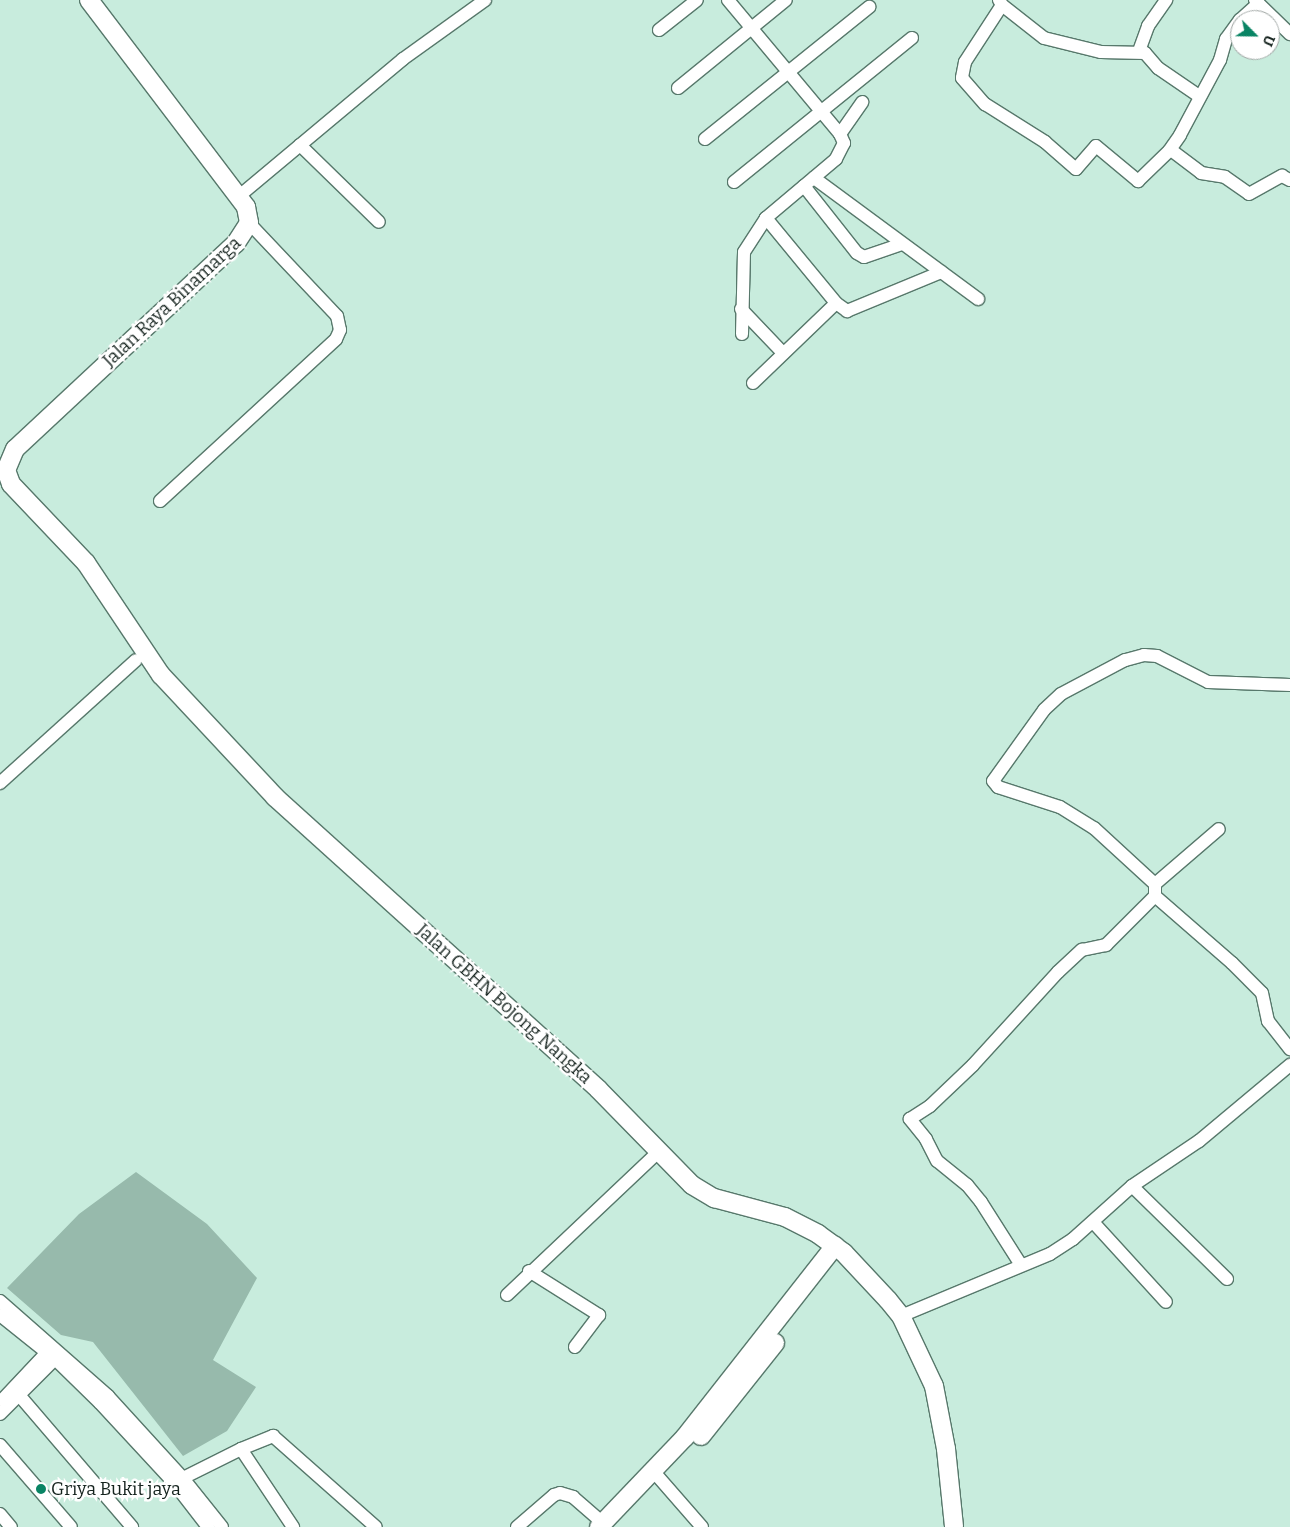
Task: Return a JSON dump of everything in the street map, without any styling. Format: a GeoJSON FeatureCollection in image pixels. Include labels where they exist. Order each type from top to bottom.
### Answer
{"type":"FeatureCollection","features":[{"type":"Feature","properties":{"kind":"street","name":"Jalan Raya Binamarga"},"geometry":{"type":"LineString","coordinates":[[3,472],[15,449],[236,243],[249,223],[246,207],[89,0]]}},
{"type":"Feature","properties":{"kind":"street"},"geometry":{"type":"LineString","coordinates":[[238,197],[403,59],[484,0]]}},
{"type":"Feature","properties":{"kind":"street"},"geometry":{"type":"LineString","coordinates":[[659,30],[697,0]]}},
{"type":"Feature","properties":{"kind":"street"},"geometry":{"type":"LineString","coordinates":[[728,0],[819,112],[840,134],[844,143],[842,153],[766,218],[744,252],[741,309],[742,334]]}},
{"type":"Feature","properties":{"kind":"street"},"geometry":{"type":"LineString","coordinates":[[678,88],[786,0]]}},
{"type":"Feature","properties":{"kind":"street"},"geometry":{"type":"LineString","coordinates":[[1139,51],[1148,26],[1166,0]]}},
{"type":"Feature","properties":{"kind":"street"},"geometry":{"type":"LineString","coordinates":[[1199,96],[1165,74],[1151,58],[1139,51],[1101,52],[1044,38],[1001,2],[961,73],[962,78],[985,104],[1045,142],[1076,169],[1096,146],[1141,181],[1171,150],[1220,60],[1226,39],[1230,34]]}},
{"type":"Feature","properties":{"kind":"street"},"geometry":{"type":"LineString","coordinates":[[1257,2],[1290,34]]}},
{"type":"Feature","properties":{"kind":"street"},"geometry":{"type":"LineString","coordinates":[[705,139],[869,6]]}},
{"type":"Feature","properties":{"kind":"street"},"geometry":{"type":"LineString","coordinates":[[734,182],[912,38]]}},
{"type":"Feature","properties":{"kind":"street"},"geometry":{"type":"LineString","coordinates":[[840,134],[862,102]]}},
{"type":"Feature","properties":{"kind":"street"},"geometry":{"type":"LineString","coordinates":[[300,145],[379,222]]}},
{"type":"Feature","properties":{"kind":"street"},"geometry":{"type":"LineString","coordinates":[[1171,150],[1201,173],[1225,176],[1249,194],[1282,176],[1290,180]]}},
{"type":"Feature","properties":{"kind":"street"},"geometry":{"type":"LineString","coordinates":[[809,182],[978,299]]}},
{"type":"Feature","properties":{"kind":"street"},"geometry":{"type":"LineString","coordinates":[[809,182],[857,254],[864,257],[901,244]]}},
{"type":"Feature","properties":{"kind":"street"},"geometry":{"type":"LineString","coordinates":[[766,218],[841,309],[853,310],[941,272]]}},
{"type":"Feature","properties":{"kind":"street"},"geometry":{"type":"LineString","coordinates":[[160,501],[336,339],[340,330],[337,316],[249,223]]}},
{"type":"Feature","properties":{"kind":"street"},"geometry":{"type":"LineString","coordinates":[[753,383],[836,303]]}},
{"type":"Feature","properties":{"kind":"street"},"geometry":{"type":"LineString","coordinates":[[741,309],[784,353]]}},
{"type":"Feature","properties":{"kind":"street","name":"Jalan GBHN Bojong Nangka"},"geometry":{"type":"LineString","coordinates":[[3,472],[17,493],[86,563],[161,675],[275,797],[598,1089],[658,1152],[702,1192],[727,1202],[785,1217],[839,1249],[901,1316],[925,1363],[941,1413],[954,1527]]}},
{"type":"Feature","properties":{"kind":"street"},"geometry":{"type":"LineString","coordinates":[[1290,685],[1208,682],[1157,656],[1138,656],[1061,694],[994,777],[993,781],[998,788],[1048,802],[1076,815],[1262,993],[1268,1021],[1290,1049]]}},
{"type":"Feature","properties":{"kind":"street"},"geometry":{"type":"LineString","coordinates":[[0,783],[136,660]]}},
{"type":"Feature","properties":{"kind":"street"},"geometry":{"type":"LineString","coordinates":[[1021,1265],[981,1202],[967,1185],[937,1161],[926,1139],[910,1119],[930,1106],[973,1064],[1082,950],[1106,945],[1155,890],[1219,830]]}},
{"type":"Feature","properties":{"kind":"street"},"geometry":{"type":"LineString","coordinates":[[901,1316],[1050,1254],[1093,1222],[1132,1186],[1198,1141],[1290,1065]]}},
{"type":"Feature","properties":{"kind":"street"},"geometry":{"type":"LineString","coordinates":[[506,1295],[529,1271],[658,1152]]}},
{"type":"Feature","properties":{"kind":"street"},"geometry":{"type":"LineString","coordinates":[[1132,1186],[1226,1279]]}},
{"type":"Feature","properties":{"kind":"street"},"geometry":{"type":"LineString","coordinates":[[1093,1222],[1166,1302]]}},
{"type":"Feature","properties":{"kind":"street"},"geometry":{"type":"LineString","coordinates":[[517,1527],[554,1494],[560,1493],[573,1497],[605,1526],[720,1413],[839,1249]]}},
{"type":"Feature","properties":{"kind":"street"},"geometry":{"type":"LineString","coordinates":[[529,1271],[599,1315],[575,1347]]}},
{"type":"Feature","properties":{"kind":"street"},"geometry":{"type":"LineString","coordinates":[[0,1301],[54,1353]]}},
{"type":"Feature","properties":{"kind":"street"},"geometry":{"type":"LineString","coordinates":[[0,1315],[54,1353],[108,1396],[178,1480],[222,1527]]}},
{"type":"Feature","properties":{"kind":"street"},"geometry":{"type":"LineString","coordinates":[[0,1414],[8,1396],[54,1353]]}},
{"type":"Feature","properties":{"kind":"street"},"geometry":{"type":"LineString","coordinates":[[8,1396],[132,1527]]}},
{"type":"Feature","properties":{"kind":"street"},"geometry":{"type":"LineString","coordinates":[[178,1480],[241,1449],[273,1436],[376,1527]]}},
{"type":"Feature","properties":{"kind":"street"},"geometry":{"type":"LineString","coordinates":[[0,1445],[71,1527]]}},
{"type":"Feature","properties":{"kind":"street"},"geometry":{"type":"LineString","coordinates":[[241,1449],[293,1527]]}},
{"type":"Feature","properties":{"kind":"street"},"geometry":{"type":"LineString","coordinates":[[657,1477],[702,1527]]}},
{"type":"Feature","properties":{"kind":"street"},"geometry":{"type":"LineString","coordinates":[[178,1480],[208,1527]]}},
{"type":"Feature","properties":{"kind":"street"},"geometry":{"type":"LineString","coordinates":[[0,1514],[11,1527]]}},
{"type":"Feature","properties":{"kind":"green space"},"geometry":{"type":"Polygon","coordinates":[[[136,1172],[207,1224],[257,1278],[213,1360],[256,1387],[227,1431],[183,1456],[93,1342],[61,1335],[7,1288],[79,1214],[136,1172]]]}},
{"type":"Feature","properties":{"kind":"place","name":"Griya Bukit jaya"},"geometry":{"type":"Point","coordinates":[41,1489]}}]}
